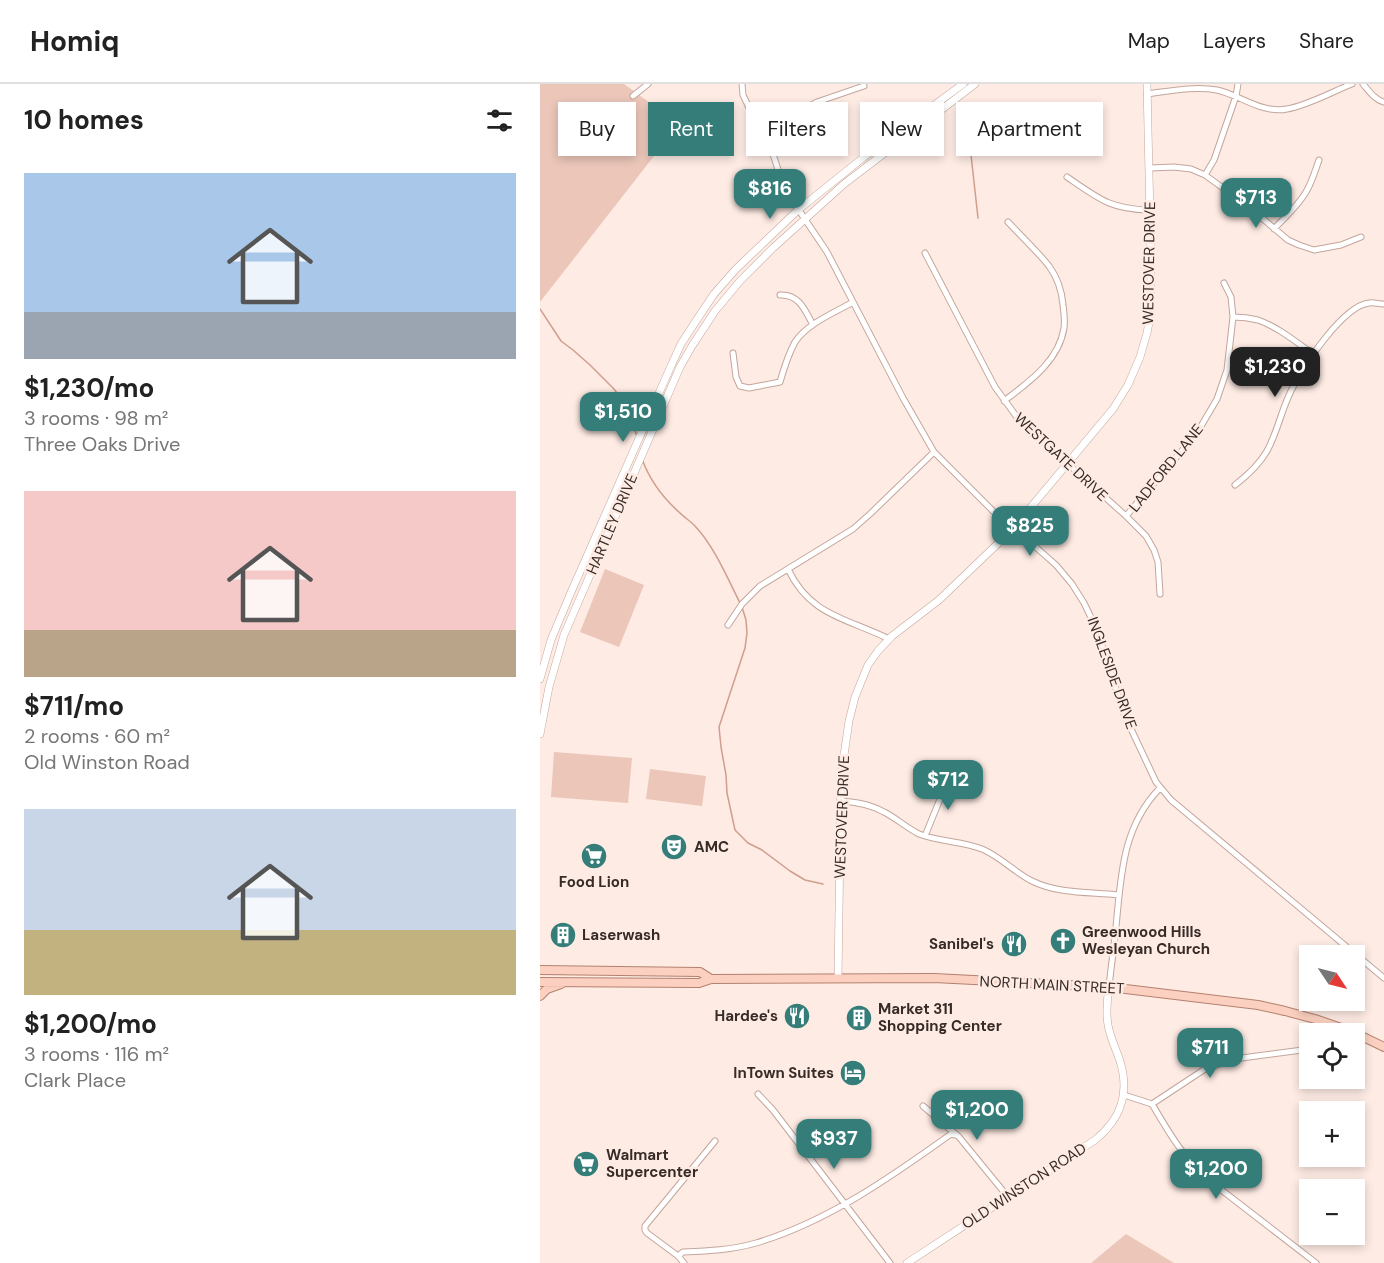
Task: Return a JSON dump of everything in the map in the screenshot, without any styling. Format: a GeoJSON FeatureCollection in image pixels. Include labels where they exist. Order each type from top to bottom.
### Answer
{"type":"FeatureCollection","features":[{"type":"Feature","properties":{"kind":"main road"},"geometry":{"type":"LineString","coordinates":[[540,960],[545,966],[554,970]]}},
{"type":"Feature","properties":{"kind":"main road","name":"NORTH MAIN STREET"},"geometry":{"type":"LineString","coordinates":[[540,970],[700,972],[711,979]]}},
{"type":"Feature","properties":{"kind":"main road","name":"NORTH MAIN STREET"},"geometry":{"type":"LineString","coordinates":[[540,982],[699,983],[711,979],[934,978],[1109,987],[1258,1005],[1315,1018],[1384,1047]]}},
{"type":"Feature","properties":{"kind":"main road"},"geometry":{"type":"LineString","coordinates":[[540,996],[547,989],[568,982]]}},
{"type":"Feature","properties":{"kind":"street"},"geometry":{"type":"LineString","coordinates":[[633,96],[648,84]]}},
{"type":"Feature","properties":{"kind":"street","name":"INGLESIDE DRIVE"},"geometry":{"type":"LineString","coordinates":[[742,84],[746,102]]}},
{"type":"Feature","properties":{"kind":"street","name":"HARTLEY DRIVE"},"geometry":{"type":"LineString","coordinates":[[540,679],[551,640],[648,416],[681,344],[714,294],[736,269],[798,210],[864,157],[963,84]]}},
{"type":"Feature","properties":{"kind":"street","name":"HARTLEY DRIVE"},"geometry":{"type":"LineString","coordinates":[[540,734],[549,687],[564,636],[680,367],[715,311],[740,280],[844,184],[975,84]]}},
{"type":"Feature","properties":{"kind":"street","name":"WESTOVER DRIVE"},"geometry":{"type":"LineString","coordinates":[[838,978],[840,801],[843,751],[855,697],[868,665],[889,639],[939,600],[1013,527],[1113,409],[1128,385],[1140,357],[1150,316],[1150,168],[1147,84]]}},
{"type":"Feature","properties":{"kind":"street"},"geometry":{"type":"LineString","coordinates":[[1205,175],[1214,160],[1238,84]]}},
{"type":"Feature","properties":{"kind":"street"},"geometry":{"type":"LineString","coordinates":[[1148,94],[1175,87],[1216,90],[1269,109],[1286,110],[1352,84]]}},
{"type":"Feature","properties":{"kind":"street"},"geometry":{"type":"LineString","coordinates":[[1363,84],[1379,101],[1384,102]]}},
{"type":"Feature","properties":{"kind":"street"},"geometry":{"type":"LineString","coordinates":[[817,102],[864,86]]}},
{"type":"Feature","properties":{"kind":"street","name":"INGLESIDE DRIVE"},"geometry":{"type":"LineString","coordinates":[[774,156],[784,188],[827,252],[903,398],[934,452],[1003,521],[1056,565],[1084,603],[1097,630],[1124,714],[1160,788],[1186,813],[1384,978]]}},
{"type":"Feature","properties":{"kind":"street"},"geometry":{"type":"LineString","coordinates":[[1274,229],[1306,192],[1318,160]]}},
{"type":"Feature","properties":{"kind":"street"},"geometry":{"type":"LineString","coordinates":[[1150,168],[1191,169],[1205,175],[1249,207],[1288,240],[1314,250],[1341,245],[1360,237]]}},
{"type":"Feature","properties":{"kind":"street"},"geometry":{"type":"LineString","coordinates":[[1068,177],[1100,200],[1118,207],[1149,210]]}},
{"type":"Feature","properties":{"kind":"street"},"geometry":{"type":"LineString","coordinates":[[1004,401],[1042,370],[1050,360],[1064,329],[1062,297],[1057,281],[1050,268],[1008,222]]}},
{"type":"Feature","properties":{"kind":"street","name":"WESTGATE DRIVE"},"geometry":{"type":"LineString","coordinates":[[925,252],[1004,401],[1019,420],[1146,536],[1158,562],[1160,594]]}},
{"type":"Feature","properties":{"kind":"street","name":"LADFORD LANE"},"geometry":{"type":"LineString","coordinates":[[1126,516],[1197,433],[1216,399],[1227,370],[1233,317],[1231,297],[1224,283]]}},
{"type":"Feature","properties":{"kind":"street"},"geometry":{"type":"LineString","coordinates":[[780,295],[789,295],[798,300],[813,325]]}},
{"type":"Feature","properties":{"kind":"street"},"geometry":{"type":"LineString","coordinates":[[733,352],[736,377],[740,386],[749,388],[780,382],[796,340],[813,325],[853,302]]}},
{"type":"Feature","properties":{"kind":"street"},"geometry":{"type":"LineString","coordinates":[[1236,485],[1255,468],[1267,451],[1293,387],[1313,354],[1344,317],[1360,306],[1370,303],[1383,304]]}},
{"type":"Feature","properties":{"kind":"street"},"geometry":{"type":"LineString","coordinates":[[1233,317],[1258,320],[1270,325],[1313,354]]}},
{"type":"Feature","properties":{"kind":"street"},"geometry":{"type":"LineString","coordinates":[[728,625],[754,591],[853,529],[934,452]]}},
{"type":"Feature","properties":{"kind":"street"},"geometry":{"type":"LineString","coordinates":[[788,569],[799,589],[816,605],[889,639]]}},
{"type":"Feature","properties":{"kind":"street"},"geometry":{"type":"LineString","coordinates":[[925,836],[949,777]]}},
{"type":"Feature","properties":{"kind":"street"},"geometry":{"type":"LineString","coordinates":[[1160,788],[1144,808],[1128,842],[1118,895],[1107,998],[1108,1025],[1122,1071],[1124,1095],[1152,1104],[1194,1167],[1316,1263]]}},
{"type":"Feature","properties":{"kind":"street"},"geometry":{"type":"LineString","coordinates":[[840,801],[873,806],[925,836],[985,850],[1025,877],[1043,885],[1075,892],[1118,895]]}},
{"type":"Feature","properties":{"kind":"street"},"geometry":{"type":"LineString","coordinates":[[1152,1104],[1205,1069],[1249,1056],[1299,1050]]}},
{"type":"Feature","properties":{"kind":"street"},"geometry":{"type":"LineString","coordinates":[[758,1094],[773,1110],[890,1263]]}},
{"type":"Feature","properties":{"kind":"street","name":"OLD WINSTON ROAD"},"geometry":{"type":"LineString","coordinates":[[907,1263],[1095,1140],[1106,1131],[1117,1115],[1124,1095]]}},
{"type":"Feature","properties":{"kind":"street"},"geometry":{"type":"LineString","coordinates":[[923,1106],[958,1137],[1008,1197]]}},
{"type":"Feature","properties":{"kind":"street"},"geometry":{"type":"LineString","coordinates":[[678,1256],[683,1252],[754,1244],[780,1235],[854,1199],[951,1134],[955,1135]]}},
{"type":"Feature","properties":{"kind":"street"},"geometry":{"type":"LineString","coordinates":[[684,1263],[647,1233],[645,1226],[715,1141]]}},
{"type":"Feature","properties":{"kind":"shaded area"},"geometry":{"type":"Polygon","coordinates":[[[540,84],[624,84],[649,102],[648,156],[654,156],[540,302],[540,84]]]}},
{"type":"Feature","properties":{"kind":"shaded area"},"geometry":{"type":"Polygon","coordinates":[[[605,569],[644,585],[619,647],[580,632],[605,569]]]}},
{"type":"Feature","properties":{"kind":"shaded area"},"geometry":{"type":"Polygon","coordinates":[[[554,752],[632,758],[628,803],[551,797],[554,752]]]}},
{"type":"Feature","properties":{"kind":"shaded area"},"geometry":{"type":"Polygon","coordinates":[[[650,769],[706,776],[702,806],[646,799],[650,769]]]}},
{"type":"Feature","properties":{"kind":"shaded area"},"geometry":{"type":"Polygon","coordinates":[[[1126,1234],[1174,1263],[1091,1263],[1126,1234]]]}},
{"type":"Feature","properties":{"kind":"waterway"},"geometry":{"type":"LineString","coordinates":[[971,156],[978,218]]}},
{"type":"Feature","properties":{"kind":"waterway"},"geometry":{"type":"LineString","coordinates":[[540,309],[561,341],[590,365],[623,400],[636,434]]}},
{"type":"Feature","properties":{"kind":"waterway"},"geometry":{"type":"LineString","coordinates":[[642,459],[653,482],[663,495],[708,542],[740,603]]}},
{"type":"Feature","properties":{"kind":"waterway"},"geometry":{"type":"LineString","coordinates":[[742,607],[747,633],[745,648],[719,727],[727,793],[735,830],[748,843],[762,850],[790,871],[805,880],[823,884]]}},
{"type":"Feature","properties":{"kind":"place","name":"AMC"},"geometry":{"type":"Point","coordinates":[674,847]}},
{"type":"Feature","properties":{"kind":"place","name":"Food Lion"},"geometry":{"type":"Point","coordinates":[594,856]}},
{"type":"Feature","properties":{"kind":"place","name":"Laserwash"},"geometry":{"type":"Point","coordinates":[563,935]}},
{"type":"Feature","properties":{"kind":"place","name":"Greenwood Hills Wesleyan Church"},"geometry":{"type":"Point","coordinates":[1063,941]}},
{"type":"Feature","properties":{"kind":"place","name":"Sanibel's"},"geometry":{"type":"Point","coordinates":[1014,944]}},
{"type":"Feature","properties":{"kind":"place","name":"Hardee's"},"geometry":{"type":"Point","coordinates":[797,1016]}},
{"type":"Feature","properties":{"kind":"place","name":"Market 311 Shopping Center"},"geometry":{"type":"Point","coordinates":[859,1018]}},
{"type":"Feature","properties":{"kind":"place","name":"InTown Suites"},"geometry":{"type":"Point","coordinates":[853,1073]}},
{"type":"Feature","properties":{"kind":"place","name":"Walmart Supercenter"},"geometry":{"type":"Point","coordinates":[586,1164]}}]}
